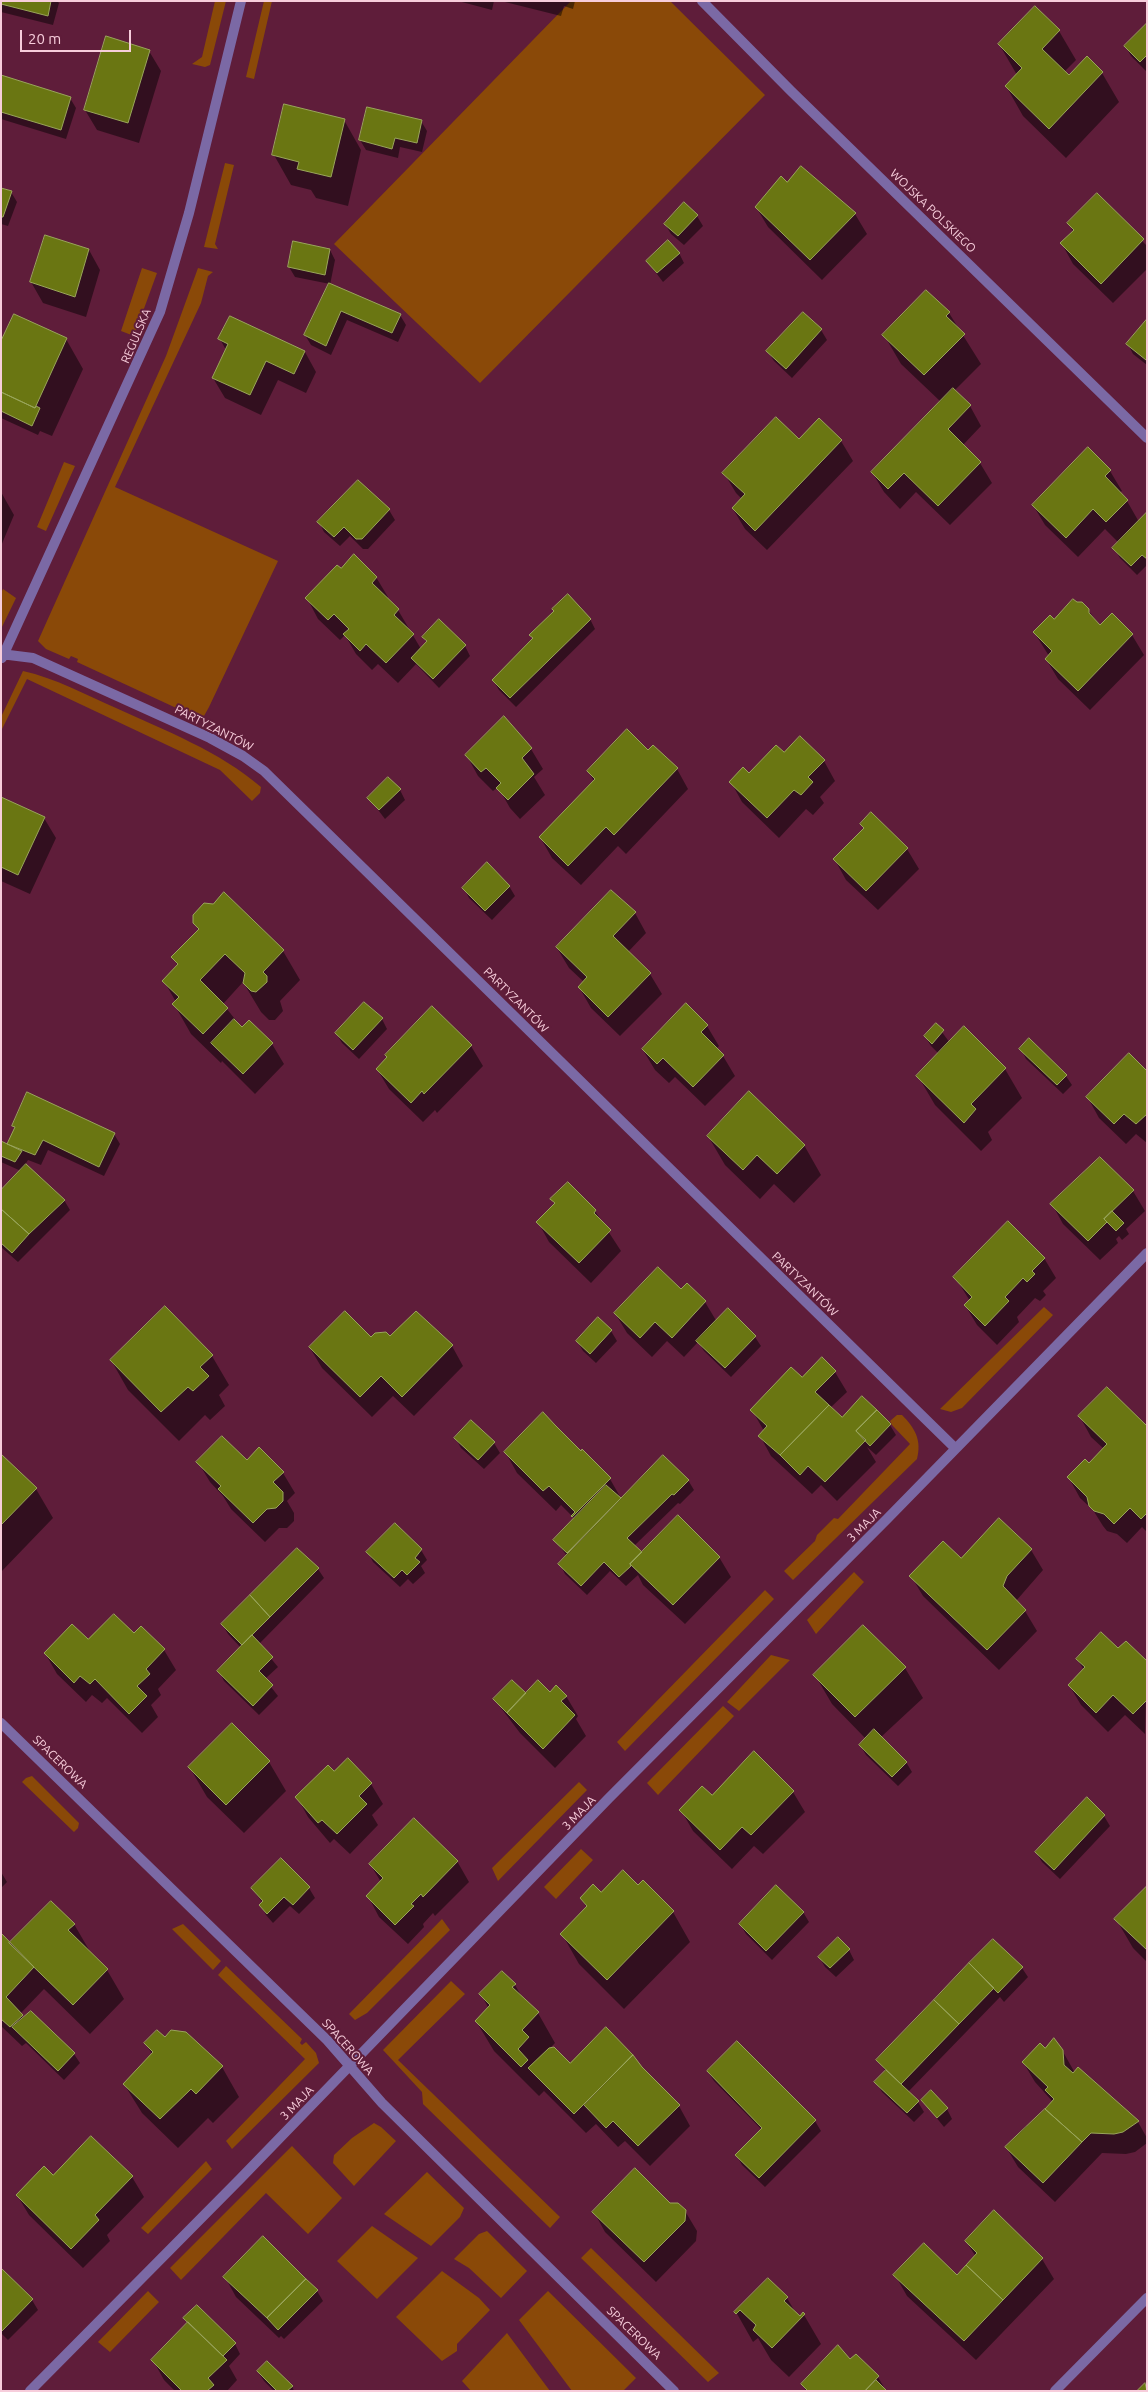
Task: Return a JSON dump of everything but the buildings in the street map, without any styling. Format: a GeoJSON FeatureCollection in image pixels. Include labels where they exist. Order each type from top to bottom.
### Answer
{"type":"FeatureCollection","features":[{"type":"Feature","properties":{"kind":"street","name":"REGULSKA"},"geometry":{"type":"LineString","coordinates":[[2,656],[160,312],[189,213],[241,1]]}},
{"type":"Feature","properties":{"kind":"street","name":"WOJSKA POLSKIEGO"},"geometry":{"type":"LineString","coordinates":[[702,1],[791,91],[1147,438]]}},
{"type":"Feature","properties":{"kind":"street","name":"PARTYZANTÓW"},"geometry":{"type":"LineString","coordinates":[[2,656],[33,658],[210,738],[259,767],[955,1448]]}},
{"type":"Feature","properties":{"kind":"street","name":"3 MAJA"},"geometry":{"type":"LineString","coordinates":[[30,2391],[1147,1253]]}},
{"type":"Feature","properties":{"kind":"street","name":"SPACEROWA"},"geometry":{"type":"LineString","coordinates":[[1,1723],[326,2040],[382,2103],[674,2391]]}},
{"type":"Feature","properties":{"kind":"street"},"geometry":{"type":"LineString","coordinates":[[1055,2391],[1147,2298]]}},
{"type":"Feature","properties":{"kind":"shaded area"},"geometry":{"type":"Polygon","coordinates":[[[215,1],[226,1],[210,65],[205,67],[192,64],[202,57],[215,1]]]}},
{"type":"Feature","properties":{"kind":"shaded area"},"geometry":{"type":"Polygon","coordinates":[[[264,1],[272,1],[254,79],[246,77],[264,1]]]}},
{"type":"Feature","properties":{"kind":"shaded area"},"geometry":{"type":"Polygon","coordinates":[[[571,1],[670,1],[765,95],[480,383],[334,244],[571,1]]]}},
{"type":"Feature","properties":{"kind":"shaded area"},"geometry":{"type":"Polygon","coordinates":[[[225,163],[234,165],[215,244],[218,249],[204,247],[225,163]]]}},
{"type":"Feature","properties":{"kind":"shaded area"},"geometry":{"type":"Polygon","coordinates":[[[142,268],[157,273],[134,336],[121,331],[142,268]]]}},
{"type":"Feature","properties":{"kind":"shaded area"},"geometry":{"type":"Polygon","coordinates":[[[198,268],[213,272],[208,276],[201,303],[115,487],[278,561],[209,707],[200,719],[77,662],[78,659],[71,656],[69,659],[46,649],[38,641],[166,356],[198,268]]]}},
{"type":"Feature","properties":{"kind":"shaded area"},"geometry":{"type":"Polygon","coordinates":[[[64,462],[75,466],[46,531],[37,527],[64,462]]]}},
{"type":"Feature","properties":{"kind":"shaded area"},"geometry":{"type":"Polygon","coordinates":[[[3,589],[16,598],[1,629],[1,593],[3,589]]]}},
{"type":"Feature","properties":{"kind":"shaded area"},"geometry":{"type":"Polygon","coordinates":[[[23,671],[70,687],[210,752],[245,774],[261,787],[260,793],[252,801],[220,770],[27,679],[1,731],[1,717],[23,671]]]}},
{"type":"Feature","properties":{"kind":"shaded area"},"geometry":{"type":"Polygon","coordinates":[[[1044,1307],[1053,1315],[962,1408],[951,1412],[940,1409],[1044,1307]]]}},
{"type":"Feature","properties":{"kind":"shaded area"},"geometry":{"type":"Polygon","coordinates":[[[897,1415],[902,1415],[914,1430],[919,1446],[917,1459],[793,1580],[784,1571],[815,1541],[817,1535],[834,1518],[838,1519],[910,1444],[890,1421],[897,1415]]]}},
{"type":"Feature","properties":{"kind":"shaded area"},"geometry":{"type":"Polygon","coordinates":[[[854,1572],[864,1582],[816,1634],[807,1620],[854,1572]]]}},
{"type":"Feature","properties":{"kind":"shaded area"},"geometry":{"type":"Polygon","coordinates":[[[765,1590],[774,1599],[625,1751],[617,1742],[765,1590]]]}},
{"type":"Feature","properties":{"kind":"shaded area"},"geometry":{"type":"Polygon","coordinates":[[[771,1655],[790,1660],[739,1711],[727,1702],[771,1655]]]}},
{"type":"Feature","properties":{"kind":"shaded area"},"geometry":{"type":"Polygon","coordinates":[[[723,1706],[734,1716],[658,1795],[647,1783],[723,1706]]]}},
{"type":"Feature","properties":{"kind":"shaded area"},"geometry":{"type":"Polygon","coordinates":[[[32,1776],[79,1823],[78,1828],[74,1832],[22,1782],[32,1776]]]}},
{"type":"Feature","properties":{"kind":"shaded area"},"geometry":{"type":"Polygon","coordinates":[[[579,1782],[587,1790],[498,1881],[492,1868],[579,1782]]]}},
{"type":"Feature","properties":{"kind":"shaded area"},"geometry":{"type":"Polygon","coordinates":[[[581,1849],[593,1860],[556,1899],[544,1887],[581,1849]]]}},
{"type":"Feature","properties":{"kind":"shaded area"},"geometry":{"type":"Polygon","coordinates":[[[442,1919],[450,1930],[367,2013],[355,2020],[349,2014],[442,1919]]]}},
{"type":"Feature","properties":{"kind":"shaded area"},"geometry":{"type":"Polygon","coordinates":[[[183,1924],[221,1961],[213,1970],[172,1929],[183,1924]]]}},
{"type":"Feature","properties":{"kind":"shaded area"},"geometry":{"type":"Polygon","coordinates":[[[226,1966],[302,2039],[300,2043],[302,2045],[306,2042],[316,2053],[319,2063],[232,2149],[226,2141],[305,2059],[218,1975],[226,1966]]]}},
{"type":"Feature","properties":{"kind":"shaded area"},"geometry":{"type":"Polygon","coordinates":[[[451,1981],[465,1994],[398,2060],[560,2217],[550,2228],[423,2104],[422,2092],[383,2050],[451,1981]]]}},
{"type":"Feature","properties":{"kind":"shaded area"},"geometry":{"type":"Polygon","coordinates":[[[374,2123],[396,2141],[354,2186],[333,2163],[334,2155],[352,2138],[374,2123]]]}},
{"type":"Feature","properties":{"kind":"shaded area"},"geometry":{"type":"Polygon","coordinates":[[[292,2146],[342,2198],[308,2234],[266,2193],[181,2280],[170,2268],[292,2146]]]}},
{"type":"Feature","properties":{"kind":"shaded area"},"geometry":{"type":"Polygon","coordinates":[[[206,2161],[212,2169],[148,2234],[141,2228],[206,2161]]]}},
{"type":"Feature","properties":{"kind":"shaded area"},"geometry":{"type":"Polygon","coordinates":[[[427,2172],[464,2208],[460,2217],[431,2246],[384,2214],[427,2172]]]}},
{"type":"Feature","properties":{"kind":"shaded area"},"geometry":{"type":"Polygon","coordinates":[[[372,2226],[418,2258],[377,2299],[337,2261],[372,2226]]]}},
{"type":"Feature","properties":{"kind":"shaded area"},"geometry":{"type":"Polygon","coordinates":[[[487,2231],[527,2271],[501,2298],[469,2268],[454,2259],[479,2234],[487,2231]]]}},
{"type":"Feature","properties":{"kind":"shaded area"},"geometry":{"type":"Polygon","coordinates":[[[591,2248],[719,2373],[708,2382],[581,2258],[591,2248]]]}},
{"type":"Feature","properties":{"kind":"shaded area"},"geometry":{"type":"Polygon","coordinates":[[[442,2271],[479,2298],[490,2310],[457,2344],[457,2351],[442,2361],[396,2317],[442,2271]]]}},
{"type":"Feature","properties":{"kind":"shaded area"},"geometry":{"type":"Polygon","coordinates":[[[148,2291],[159,2302],[110,2352],[98,2342],[148,2291]]]}},
{"type":"Feature","properties":{"kind":"shaded area"},"geometry":{"type":"Polygon","coordinates":[[[548,2291],[636,2378],[623,2391],[572,2391],[519,2320],[548,2291]]]}},
{"type":"Feature","properties":{"kind":"shaded area"},"geometry":{"type":"Polygon","coordinates":[[[507,2333],[550,2391],[471,2391],[462,2381],[507,2333]]]}}]}
